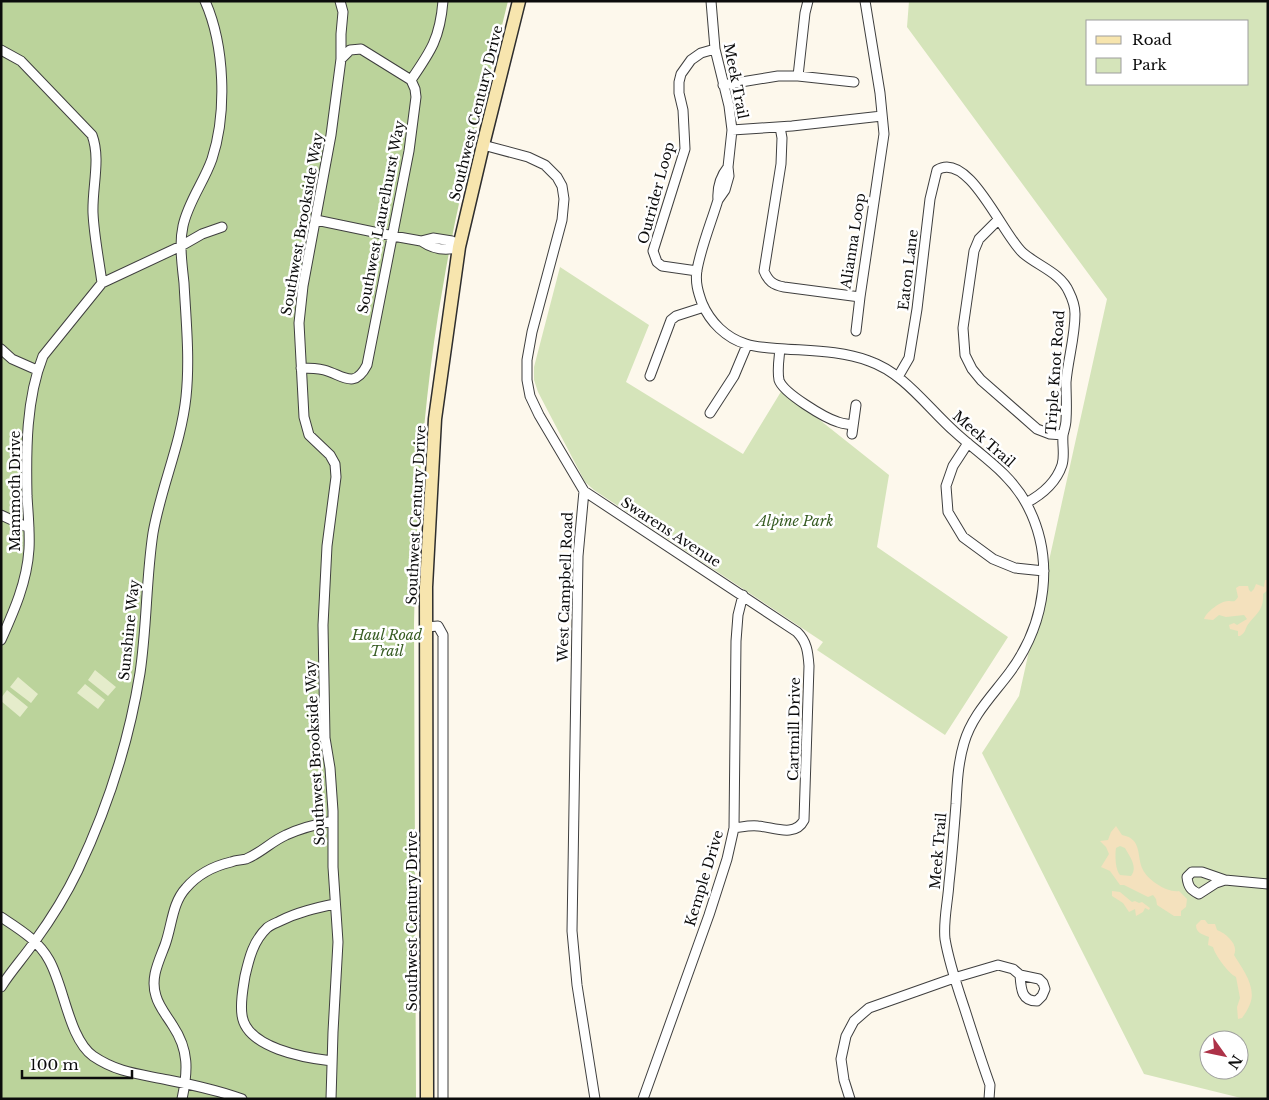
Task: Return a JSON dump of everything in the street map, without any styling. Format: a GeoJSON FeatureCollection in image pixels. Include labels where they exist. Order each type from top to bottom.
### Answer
{"type":"FeatureCollection","features":[{"type":"Feature","properties":{"kind":"main road","name":"Southwest Century Drive"},"geometry":{"type":"LineString","coordinates":[[427,1099],[426,627],[428,542],[436,420],[459,247],[482,145],[519,1]]}},
{"type":"Feature","properties":{"kind":"street","name":"Sunshine Way"},"geometry":{"type":"LineString","coordinates":[[1,987],[35,942],[63,898],[103,811],[118,770],[131,723],[140,670],[151,548],[156,518],[175,452],[186,400],[189,361],[181,246],[183,226],[188,210],[212,158],[221,105],[222,86],[219,56],[214,26],[205,1]]}},
{"type":"Feature","properties":{"kind":"street","name":"Southwest Brookside Way"},"geometry":{"type":"LineString","coordinates":[[331,1099],[338,942],[333,867],[330,768],[325,738],[323,625],[327,546],[336,477],[335,464],[330,455],[309,435],[304,417],[299,340],[300,306],[331,135],[341,59],[343,12],[340,1]]}},
{"type":"Feature","properties":{"kind":"street"},"geometry":{"type":"LineString","coordinates":[[341,59],[350,50],[360,49],[411,80],[432,49],[437,37],[443,1]]}},
{"type":"Feature","properties":{"kind":"street","name":"Meek Trail"},"geometry":{"type":"LineString","coordinates":[[711,1],[715,49],[729,106],[732,130],[728,167],[722,174],[718,189],[718,200],[697,271],[696,285],[707,314],[729,336],[747,345],[846,353],[890,370],[932,411],[993,462],[1014,483],[1038,528],[1044,571],[1043,598],[1036,624],[1027,646],[1011,671],[976,715],[964,741],[958,770],[944,935],[954,978],[990,1085],[989,1099]]}},
{"type":"Feature","properties":{"kind":"street"},"geometry":{"type":"LineString","coordinates":[[798,76],[808,1]]}},
{"type":"Feature","properties":{"kind":"street","name":"Alianna Loop"},"geometry":{"type":"LineString","coordinates":[[780,127],[782,138],[781,164],[764,271],[767,278],[775,285],[784,287],[860,297],[884,134],[880,93],[865,1]]}},
{"type":"Feature","properties":{"kind":"street","name":"Outrider Loop"},"geometry":{"type":"LineString","coordinates":[[697,271],[662,266],[657,262],[654,251],[685,149],[683,110],[678,93],[681,74],[691,60],[701,53],[715,49]]}},
{"type":"Feature","properties":{"kind":"street"},"geometry":{"type":"LineString","coordinates":[[1,50],[21,61],[92,135],[96,146],[94,227],[102,283]]}},
{"type":"Feature","properties":{"kind":"street"},"geometry":{"type":"LineString","coordinates":[[723,85],[778,76],[798,76],[854,82]]}},
{"type":"Feature","properties":{"kind":"street","name":"Southwest Laurelhurst Way"},"geometry":{"type":"LineString","coordinates":[[301,368],[314,367],[350,380],[356,378],[365,370],[367,365],[409,151],[416,97],[415,88],[411,80]]}},
{"type":"Feature","properties":{"kind":"street"},"geometry":{"type":"LineString","coordinates":[[732,130],[882,116]]}},
{"type":"Feature","properties":{"kind":"street"},"geometry":{"type":"LineString","coordinates":[[482,145],[528,157],[545,165],[557,177],[562,186],[564,199],[562,220],[532,332],[527,360],[527,380],[530,396],[539,415],[584,491]]}},
{"type":"Feature","properties":{"kind":"street","name":"Triple Knot Road"},"geometry":{"type":"LineString","coordinates":[[942,167],[948,166],[967,175],[1012,241],[1023,253],[1062,281],[1069,290],[1075,311],[1066,380],[1066,422],[1063,436],[1064,452],[1062,464],[1051,486],[1026,503]]}},
{"type":"Feature","properties":{"kind":"street","name":"Eaton Lane"},"geometry":{"type":"LineString","coordinates":[[898,377],[908,358],[918,299],[930,198],[937,170],[942,167]]}},
{"type":"Feature","properties":{"kind":"street"},"geometry":{"type":"LineString","coordinates":[[316,220],[421,241],[431,247],[449,251],[459,247]]}},
{"type":"Feature","properties":{"kind":"street"},"geometry":{"type":"LineString","coordinates":[[998,220],[978,239],[974,251],[963,328],[965,355],[972,369],[981,380],[1037,429],[1063,436]]}},
{"type":"Feature","properties":{"kind":"street","name":"Mammoth Drive"},"geometry":{"type":"LineString","coordinates":[[1,640],[17,605],[29,550],[26,443],[37,370],[43,356],[102,283],[181,246],[202,234],[222,227]]}},
{"type":"Feature","properties":{"kind":"street"},"geometry":{"type":"LineString","coordinates":[[856,331],[860,297]]}},
{"type":"Feature","properties":{"kind":"street"},"geometry":{"type":"LineString","coordinates":[[650,376],[671,320],[676,316],[704,307]]}},
{"type":"Feature","properties":{"kind":"street"},"geometry":{"type":"LineString","coordinates":[[710,413],[734,376],[747,345]]}},
{"type":"Feature","properties":{"kind":"street"},"geometry":{"type":"LineString","coordinates":[[780,348],[778,370],[780,381],[786,390],[827,418],[853,430],[856,405]]}},
{"type":"Feature","properties":{"kind":"street"},"geometry":{"type":"LineString","coordinates":[[1,349],[12,359],[37,370]]}},
{"type":"Feature","properties":{"kind":"street"},"geometry":{"type":"LineString","coordinates":[[968,443],[953,466],[946,486],[948,512],[963,537],[993,559],[1015,568],[1044,571]]}},
{"type":"Feature","properties":{"kind":"street","name":"Swarens Avenue"},"geometry":{"type":"LineString","coordinates":[[584,491],[743,595]]}},
{"type":"Feature","properties":{"kind":"street","name":"West Campbell Road"},"geometry":{"type":"LineString","coordinates":[[584,491],[578,556],[572,931],[577,985],[595,1099]]}},
{"type":"Feature","properties":{"kind":"street"},"geometry":{"type":"LineString","coordinates":[[1,515],[29,528]]}},
{"type":"Feature","properties":{"kind":"street","name":"Kemple Drive"},"geometry":{"type":"LineString","coordinates":[[643,1099],[709,915],[727,859],[734,828],[736,641],[738,615],[743,595]]}},
{"type":"Feature","properties":{"kind":"street","name":"Cartmill Drive"},"geometry":{"type":"LineString","coordinates":[[734,828],[756,826],[779,830],[797,829],[802,826],[806,814],[809,666],[807,646],[797,632],[743,595]]}},
{"type":"Feature","properties":{"kind":"street"},"geometry":{"type":"LineString","coordinates":[[426,627],[438,626],[443,635],[441,993],[443,1099]]}},
{"type":"Feature","properties":{"kind":"street"},"geometry":{"type":"LineString","coordinates":[[182,1099],[185,1083],[186,1054],[182,1040],[156,997],[154,986],[156,968],[168,936],[176,906],[184,889],[198,876],[214,867],[246,859],[284,836],[305,827],[333,821]]}},
{"type":"Feature","properties":{"kind":"street"},"geometry":{"type":"LineString","coordinates":[[1225,880],[1268,884]]}},
{"type":"Feature","properties":{"kind":"street"},"geometry":{"type":"LineString","coordinates":[[332,1061],[287,1053],[266,1044],[252,1033],[242,1016],[242,990],[250,952],[267,927],[299,912],[335,904]]}},
{"type":"Feature","properties":{"kind":"street"},"geometry":{"type":"LineString","coordinates":[[1,917],[35,942],[49,960],[78,1037],[91,1054],[122,1071],[185,1083],[227,1093],[242,1099]]}},
{"type":"Feature","properties":{"kind":"street"},"geometry":{"type":"LineString","coordinates":[[850,1099],[844,1080],[841,1059],[846,1036],[854,1022],[869,1008],[954,978],[998,965],[1013,969],[1020,975]]}},
{"type":"Feature","properties":{"kind":"green space","name":"Haul Road Trail"},"geometry":{"type":"Polygon","coordinates":[[[1,1],[508,1],[449,250],[430,370],[422,455],[414,625],[416,1099],[1,1099],[1,1]]]}},
{"type":"Feature","properties":{"kind":"green space"},"geometry":{"type":"Polygon","coordinates":[[[909,1],[1268,1],[1268,1099],[1245,1099],[1144,1074],[982,753],[1019,696],[1107,299],[907,27],[909,1]]]}},
{"type":"Feature","properties":{"kind":"green space","name":"Alpine Park"},"geometry":{"type":"Polygon","coordinates":[[[560,267],[649,325],[626,382],[743,454],[782,390],[889,475],[877,547],[1008,637],[945,735],[817,650],[823,642],[594,490],[585,482],[538,392],[534,380],[534,367],[560,267]]]}},
{"type":"Feature","properties":{"kind":"green space"},"geometry":{"type":"Polygon","coordinates":[[[95,670],[116,687],[108,696],[88,680],[95,670]]]}},
{"type":"Feature","properties":{"kind":"green space"},"geometry":{"type":"Polygon","coordinates":[[[18,677],[38,694],[31,703],[10,687],[18,677]]]}},
{"type":"Feature","properties":{"kind":"green space"},"geometry":{"type":"Polygon","coordinates":[[[85,684],[105,700],[98,709],[77,693],[85,684]]]}},
{"type":"Feature","properties":{"kind":"green space"},"geometry":{"type":"Polygon","coordinates":[[[7,690],[28,707],[20,717],[1,701],[7,690]]]}},
{"type":"Feature","properties":{"kind":"sand"},"geometry":{"type":"Polygon","coordinates":[[[1265,580],[1268,580],[1268,590],[1263,594],[1261,608],[1240,636],[1238,636],[1238,631],[1230,629],[1229,625],[1234,623],[1237,625],[1247,619],[1244,615],[1226,617],[1219,615],[1213,620],[1204,619],[1218,605],[1225,601],[1236,600],[1238,597],[1236,588],[1239,586],[1248,586],[1251,592],[1256,584],[1264,587],[1265,580]]]}},
{"type":"Feature","properties":{"kind":"sand"},"geometry":{"type":"Polygon","coordinates":[[[1116,826],[1122,835],[1133,840],[1138,849],[1143,870],[1149,878],[1164,888],[1179,891],[1187,899],[1186,907],[1181,911],[1181,916],[1174,916],[1157,905],[1153,895],[1148,897],[1124,885],[1120,885],[1110,871],[1101,867],[1109,854],[1106,847],[1100,841],[1108,840],[1116,826]],[[1120,846],[1116,848],[1116,866],[1120,875],[1131,876],[1134,869],[1131,858],[1125,848],[1120,846]]]}},
{"type":"Feature","properties":{"kind":"sand"},"geometry":{"type":"Polygon","coordinates":[[[1112,891],[1120,892],[1132,902],[1142,902],[1150,908],[1149,910],[1145,908],[1143,912],[1136,916],[1135,909],[1129,912],[1123,903],[1112,896],[1112,891]]]}},
{"type":"Feature","properties":{"kind":"sand"},"geometry":{"type":"Polygon","coordinates":[[[1201,920],[1205,920],[1208,924],[1215,924],[1217,930],[1228,937],[1235,947],[1234,955],[1248,978],[1252,998],[1242,1018],[1238,1019],[1237,1007],[1240,998],[1236,977],[1222,964],[1213,947],[1208,945],[1209,937],[1197,930],[1196,925],[1201,920]]]}}]}
